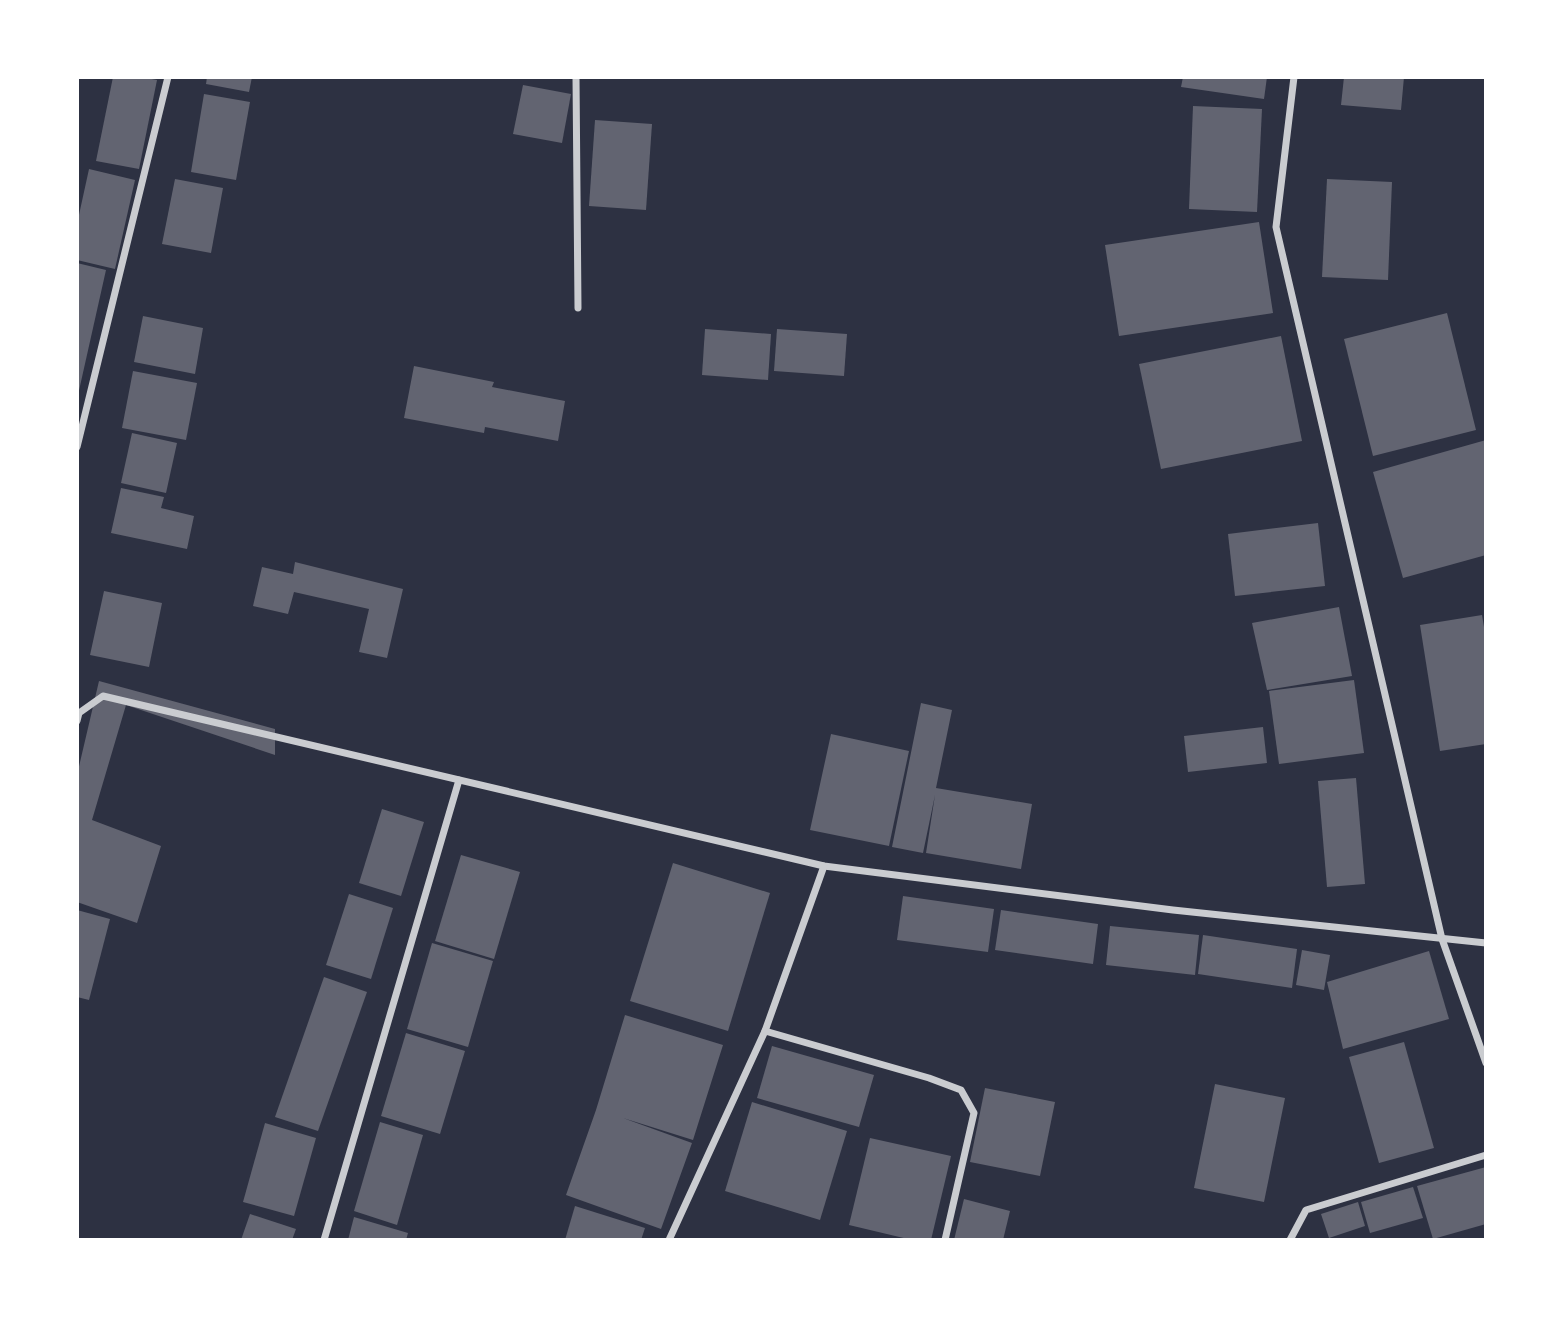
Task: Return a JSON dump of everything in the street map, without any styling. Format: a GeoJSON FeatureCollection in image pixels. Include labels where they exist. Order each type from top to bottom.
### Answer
{"type":"FeatureCollection","features":[{"type":"Feature","properties":{"kind":"street"},"geometry":{"type":"LineString","coordinates":[[77,447],[168,77]]}},
{"type":"Feature","properties":{"kind":"street"},"geometry":{"type":"LineString","coordinates":[[576,77],[579,308]]}},
{"type":"Feature","properties":{"kind":"street"},"geometry":{"type":"LineString","coordinates":[[1294,77],[1276,227],[1442,939],[1486,1063]]}},
{"type":"Feature","properties":{"kind":"street"},"geometry":{"type":"LineString","coordinates":[[78,715],[103,696],[824,866],[1160,909],[1486,943]]}},
{"type":"Feature","properties":{"kind":"street"},"geometry":{"type":"LineString","coordinates":[[324,1240],[459,780]]}},
{"type":"Feature","properties":{"kind":"street"},"geometry":{"type":"LineString","coordinates":[[669,1240],[765,1031],[824,866]]}},
{"type":"Feature","properties":{"kind":"street"},"geometry":{"type":"LineString","coordinates":[[765,1031],[929,1078],[961,1090],[974,1113],[945,1240]]}},
{"type":"Feature","properties":{"kind":"street"},"geometry":{"type":"LineString","coordinates":[[1290,1240],[1306,1210],[1486,1155]]}},
{"type":"Feature","properties":{"kind":"building"},"geometry":{"type":"Polygon","coordinates":[[[113,77],[157,80],[139,169],[96,161],[113,77]]]}},
{"type":"Feature","properties":{"kind":"building"},"geometry":{"type":"Polygon","coordinates":[[[207,77],[252,77],[249,92],[206,84],[207,77]]]}},
{"type":"Feature","properties":{"kind":"building"},"geometry":{"type":"Polygon","coordinates":[[[1183,77],[1267,77],[1264,99],[1181,87],[1183,77]]]}},
{"type":"Feature","properties":{"kind":"building"},"geometry":{"type":"Polygon","coordinates":[[[1344,77],[1404,77],[1401,110],[1341,105],[1344,77]]]}},
{"type":"Feature","properties":{"kind":"building"},"geometry":{"type":"Polygon","coordinates":[[[523,85],[571,94],[562,143],[513,134],[523,85]]]}},
{"type":"Feature","properties":{"kind":"building"},"geometry":{"type":"Polygon","coordinates":[[[204,94],[250,102],[236,180],[191,172],[204,94]]]}},
{"type":"Feature","properties":{"kind":"building"},"geometry":{"type":"Polygon","coordinates":[[[1193,106],[1262,109],[1257,212],[1189,209],[1193,106]]]}},
{"type":"Feature","properties":{"kind":"building"},"geometry":{"type":"Polygon","coordinates":[[[595,120],[652,124],[646,210],[589,206],[595,120]]]}},
{"type":"Feature","properties":{"kind":"building"},"geometry":{"type":"Polygon","coordinates":[[[89,169],[135,180],[115,269],[77,260],[77,224],[89,169]]]}},
{"type":"Feature","properties":{"kind":"building"},"geometry":{"type":"Polygon","coordinates":[[[175,179],[223,188],[211,253],[162,244],[175,179]]]}},
{"type":"Feature","properties":{"kind":"building"},"geometry":{"type":"Polygon","coordinates":[[[1327,179],[1392,182],[1388,280],[1322,277],[1327,179]]]}},
{"type":"Feature","properties":{"kind":"building"},"geometry":{"type":"Polygon","coordinates":[[[1259,222],[1273,313],[1119,336],[1105,245],[1259,222]]]}},
{"type":"Feature","properties":{"kind":"building"},"geometry":{"type":"Polygon","coordinates":[[[77,263],[106,270],[78,395],[77,395],[77,263]]]}},
{"type":"Feature","properties":{"kind":"building"},"geometry":{"type":"Polygon","coordinates":[[[1447,313],[1476,430],[1373,456],[1344,339],[1447,313]]]}},
{"type":"Feature","properties":{"kind":"building"},"geometry":{"type":"Polygon","coordinates":[[[143,316],[203,328],[195,374],[134,362],[143,316]]]}},
{"type":"Feature","properties":{"kind":"building"},"geometry":{"type":"Polygon","coordinates":[[[705,329],[771,334],[768,380],[702,375],[705,329]]]}},
{"type":"Feature","properties":{"kind":"building"},"geometry":{"type":"Polygon","coordinates":[[[777,329],[847,334],[844,376],[774,371],[777,329]]]}},
{"type":"Feature","properties":{"kind":"building"},"geometry":{"type":"Polygon","coordinates":[[[1281,336],[1302,441],[1161,469],[1139,364],[1281,336]]]}},
{"type":"Feature","properties":{"kind":"building"},"geometry":{"type":"Polygon","coordinates":[[[414,366],[494,382],[492,387],[565,401],[558,441],[485,427],[484,433],[404,418],[414,366]]]}},
{"type":"Feature","properties":{"kind":"building"},"geometry":{"type":"Polygon","coordinates":[[[133,371],[197,383],[186,440],[122,428],[133,371]]]}},
{"type":"Feature","properties":{"kind":"building"},"geometry":{"type":"Polygon","coordinates":[[[132,433],[177,443],[166,493],[121,483],[132,433]]]}},
{"type":"Feature","properties":{"kind":"building"},"geometry":{"type":"Polygon","coordinates":[[[1486,440],[1486,555],[1403,578],[1373,472],[1486,440]]]}},
{"type":"Feature","properties":{"kind":"building"},"geometry":{"type":"Polygon","coordinates":[[[121,488],[164,497],[161,508],[194,516],[187,549],[111,533],[121,488]]]}},
{"type":"Feature","properties":{"kind":"building"},"geometry":{"type":"Polygon","coordinates":[[[1318,523],[1325,586],[1235,596],[1228,534],[1318,523]]]}},
{"type":"Feature","properties":{"kind":"building"},"geometry":{"type":"Polygon","coordinates":[[[295,562],[403,589],[387,658],[359,652],[369,609],[294,592],[288,614],[253,606],[262,567],[293,574],[295,562]]]}},
{"type":"Feature","properties":{"kind":"building"},"geometry":{"type":"Polygon","coordinates":[[[104,591],[162,603],[149,667],[90,655],[104,591]]]}},
{"type":"Feature","properties":{"kind":"building"},"geometry":{"type":"Polygon","coordinates":[[[1339,607],[1352,676],[1267,690],[1252,623],[1339,607]]]}},
{"type":"Feature","properties":{"kind":"building"},"geometry":{"type":"Polygon","coordinates":[[[1482,615],[1486,639],[1486,744],[1440,751],[1420,625],[1482,615]]]}},
{"type":"Feature","properties":{"kind":"building"},"geometry":{"type":"Polygon","coordinates":[[[1354,680],[1364,753],[1279,764],[1269,691],[1354,680]]]}},
{"type":"Feature","properties":{"kind":"building"},"geometry":{"type":"Polygon","coordinates":[[[99,681],[275,729],[275,755],[126,705],[92,820],[161,846],[137,923],[77,902],[77,775],[99,681]]]}},
{"type":"Feature","properties":{"kind":"building"},"geometry":{"type":"Polygon","coordinates":[[[921,703],[952,710],[936,788],[1032,804],[1021,869],[926,853],[935,795],[923,853],[892,847],[921,703]]]}},
{"type":"Feature","properties":{"kind":"building"},"geometry":{"type":"Polygon","coordinates":[[[1263,727],[1267,763],[1188,772],[1184,736],[1263,727]]]}},
{"type":"Feature","properties":{"kind":"building"},"geometry":{"type":"Polygon","coordinates":[[[831,734],[909,751],[889,846],[810,830],[831,734]]]}},
{"type":"Feature","properties":{"kind":"building"},"geometry":{"type":"Polygon","coordinates":[[[1356,778],[1365,884],[1327,887],[1318,781],[1356,778]]]}},
{"type":"Feature","properties":{"kind":"building"},"geometry":{"type":"Polygon","coordinates":[[[382,809],[424,822],[401,896],[359,883],[382,809]]]}},
{"type":"Feature","properties":{"kind":"building"},"geometry":{"type":"Polygon","coordinates":[[[461,855],[520,872],[494,959],[435,941],[461,855]]]}},
{"type":"Feature","properties":{"kind":"building"},"geometry":{"type":"Polygon","coordinates":[[[673,863],[770,893],[728,1031],[630,1001],[673,863]]]}},
{"type":"Feature","properties":{"kind":"building"},"geometry":{"type":"Polygon","coordinates":[[[349,894],[393,908],[371,979],[326,965],[349,894]]]}},
{"type":"Feature","properties":{"kind":"building"},"geometry":{"type":"Polygon","coordinates":[[[903,896],[994,909],[988,952],[897,940],[903,896]]]}},
{"type":"Feature","properties":{"kind":"building"},"geometry":{"type":"Polygon","coordinates":[[[77,910],[110,919],[89,1000],[77,997],[77,910]]]}},
{"type":"Feature","properties":{"kind":"building"},"geometry":{"type":"Polygon","coordinates":[[[1001,910],[1098,924],[1093,964],[995,950],[1001,910]]]}},
{"type":"Feature","properties":{"kind":"building"},"geometry":{"type":"Polygon","coordinates":[[[1110,926],[1199,935],[1195,975],[1106,965],[1110,926]]]}},
{"type":"Feature","properties":{"kind":"building"},"geometry":{"type":"Polygon","coordinates":[[[1203,935],[1297,949],[1292,988],[1198,974],[1203,935]]]}},
{"type":"Feature","properties":{"kind":"building"},"geometry":{"type":"Polygon","coordinates":[[[432,943],[493,961],[468,1047],[407,1029],[432,943]]]}},
{"type":"Feature","properties":{"kind":"building"},"geometry":{"type":"Polygon","coordinates":[[[1302,950],[1330,955],[1324,990],[1296,985],[1302,950]]]}},
{"type":"Feature","properties":{"kind":"building"},"geometry":{"type":"Polygon","coordinates":[[[1429,951],[1449,1019],[1343,1049],[1327,982],[1429,951]]]}},
{"type":"Feature","properties":{"kind":"building"},"geometry":{"type":"Polygon","coordinates":[[[324,977],[367,992],[318,1131],[275,1117],[324,977]]]}},
{"type":"Feature","properties":{"kind":"building"},"geometry":{"type":"Polygon","coordinates":[[[625,1015],[723,1045],[693,1140],[623,1118],[692,1143],[661,1229],[566,1195],[625,1015]]]}},
{"type":"Feature","properties":{"kind":"building"},"geometry":{"type":"Polygon","coordinates":[[[406,1033],[465,1051],[440,1134],[381,1116],[406,1033]]]}},
{"type":"Feature","properties":{"kind":"building"},"geometry":{"type":"Polygon","coordinates":[[[1404,1042],[1434,1148],[1379,1163],[1349,1057],[1404,1042]]]}},
{"type":"Feature","properties":{"kind":"building"},"geometry":{"type":"Polygon","coordinates":[[[772,1046],[874,1075],[859,1127],[757,1098],[772,1046]]]}},
{"type":"Feature","properties":{"kind":"building"},"geometry":{"type":"Polygon","coordinates":[[[1215,1084],[1285,1098],[1264,1202],[1194,1188],[1215,1084]]]}},
{"type":"Feature","properties":{"kind":"building"},"geometry":{"type":"Polygon","coordinates":[[[985,1088],[1055,1102],[1040,1176],[970,1162],[985,1088]]]}},
{"type":"Feature","properties":{"kind":"building"},"geometry":{"type":"Polygon","coordinates":[[[752,1102],[847,1131],[820,1220],[725,1191],[752,1102]]]}},
{"type":"Feature","properties":{"kind":"building"},"geometry":{"type":"Polygon","coordinates":[[[380,1122],[423,1135],[397,1225],[354,1211],[380,1122]]]}},
{"type":"Feature","properties":{"kind":"building"},"geometry":{"type":"Polygon","coordinates":[[[265,1123],[316,1138],[294,1216],[243,1202],[265,1123]]]}},
{"type":"Feature","properties":{"kind":"building"},"geometry":{"type":"Polygon","coordinates":[[[870,1138],[951,1156],[931,1240],[912,1240],[849,1225],[870,1138]]]}},
{"type":"Feature","properties":{"kind":"building"},"geometry":{"type":"Polygon","coordinates":[[[1486,1167],[1486,1224],[1433,1239],[1417,1186],[1486,1167]]]}},
{"type":"Feature","properties":{"kind":"building"},"geometry":{"type":"Polygon","coordinates":[[[1413,1187],[1423,1218],[1370,1233],[1361,1202],[1413,1187]]]}},
{"type":"Feature","properties":{"kind":"building"},"geometry":{"type":"Polygon","coordinates":[[[964,1199],[1010,1211],[1003,1240],[954,1240],[964,1199]]]}},
{"type":"Feature","properties":{"kind":"building"},"geometry":{"type":"Polygon","coordinates":[[[1358,1202],[1365,1226],[1329,1238],[1321,1214],[1358,1202]]]}},
{"type":"Feature","properties":{"kind":"building"},"geometry":{"type":"Polygon","coordinates":[[[575,1206],[645,1228],[641,1240],[565,1240],[575,1206]]]}},
{"type":"Feature","properties":{"kind":"building"},"geometry":{"type":"Polygon","coordinates":[[[250,1214],[296,1229],[292,1240],[241,1240],[250,1214]]]}},
{"type":"Feature","properties":{"kind":"building"},"geometry":{"type":"Polygon","coordinates":[[[354,1217],[408,1233],[406,1240],[348,1240],[354,1217]]]}}]}
